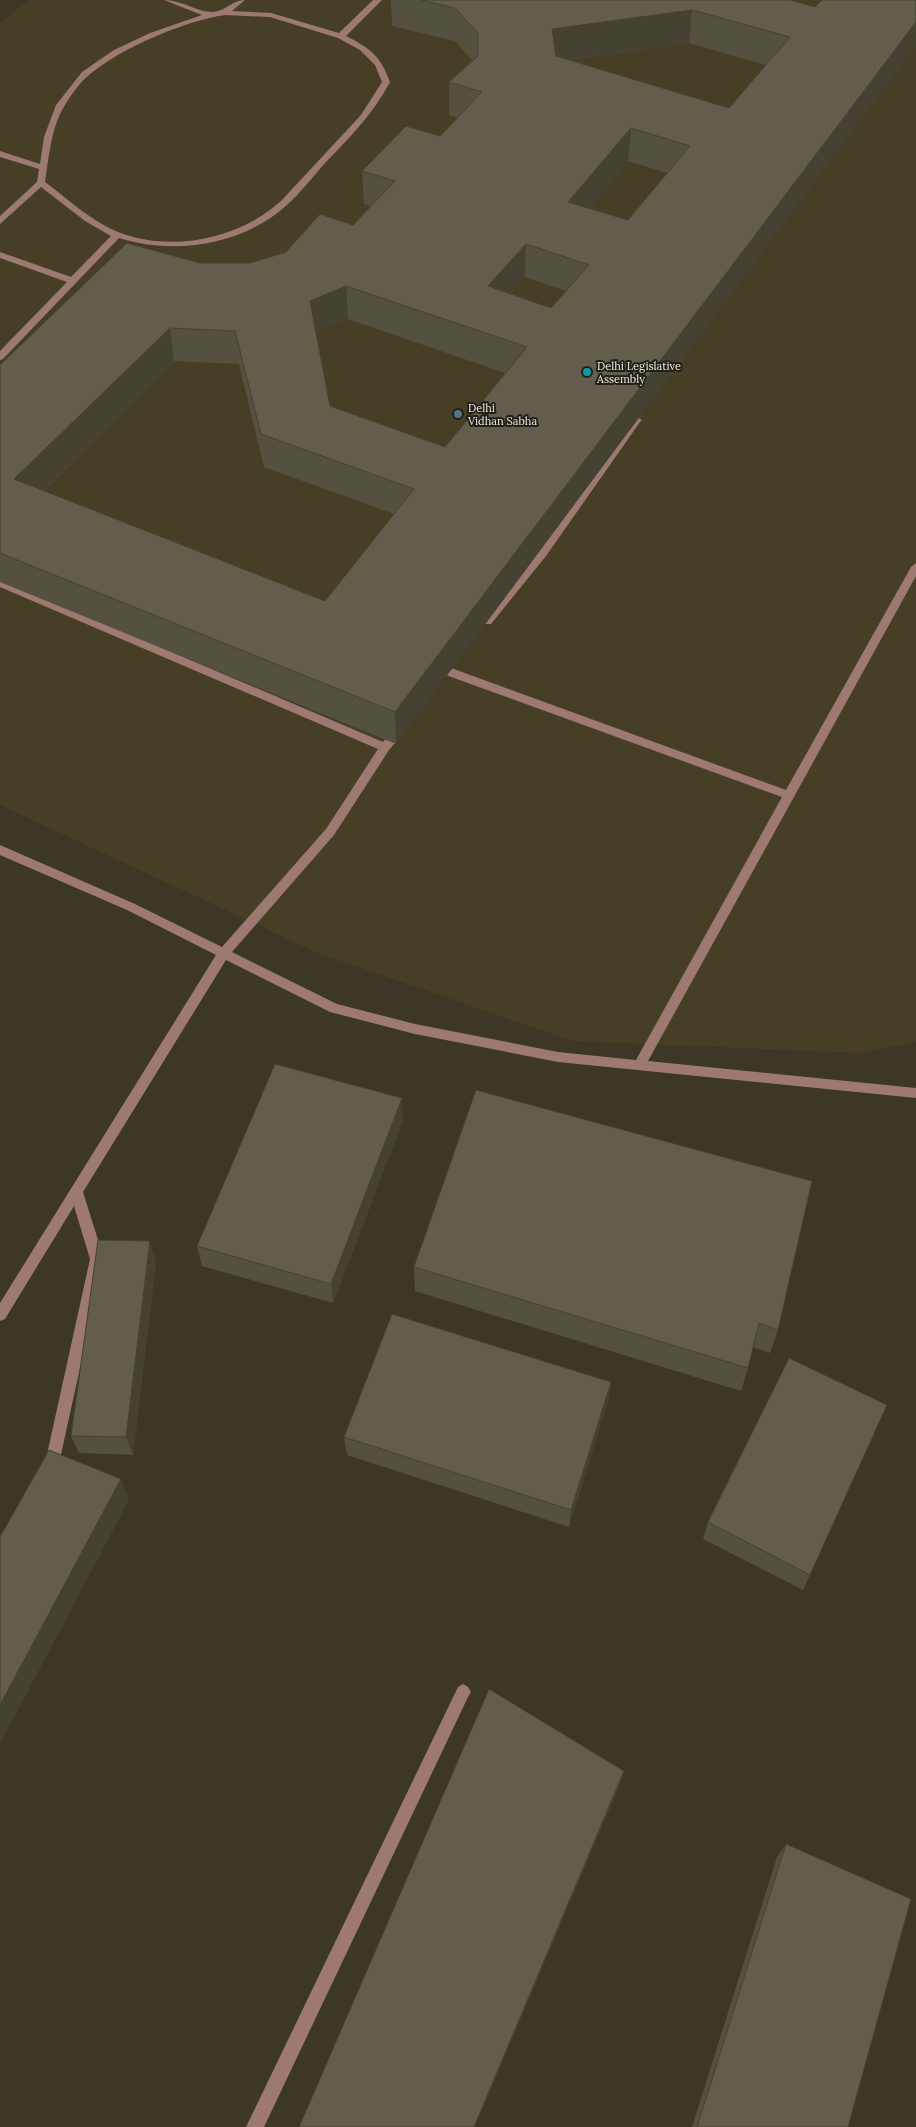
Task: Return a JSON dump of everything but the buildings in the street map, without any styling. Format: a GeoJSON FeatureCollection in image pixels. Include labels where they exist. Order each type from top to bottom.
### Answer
{"type":"FeatureCollection","features":[{"type":"Feature","properties":{"kind":"lane"},"geometry":{"type":"LineString","coordinates":[[168,0],[210,15]]}},
{"type":"Feature","properties":{"kind":"lane"},"geometry":{"type":"LineString","coordinates":[[225,13],[241,0]]}},
{"type":"Feature","properties":{"kind":"lane"},"geometry":{"type":"LineString","coordinates":[[341,36],[378,0]]}},
{"type":"Feature","properties":{"kind":"lane"},"geometry":{"type":"LineString","coordinates":[[0,221],[40,183],[48,137],[60,105],[85,74],[116,52],[153,35],[210,15],[225,13],[270,15],[341,36],[363,48],[379,64],[386,82],[377,101],[362,120],[272,213],[236,234],[184,244],[142,242],[117,235],[95,224],[40,183]]}},
{"type":"Feature","properties":{"kind":"lane"},"geometry":{"type":"LineString","coordinates":[[0,154],[43,168]]}},
{"type":"Feature","properties":{"kind":"lane"},"geometry":{"type":"LineString","coordinates":[[0,357],[117,235]]}},
{"type":"Feature","properties":{"kind":"lane"},"geometry":{"type":"LineString","coordinates":[[0,255],[73,281]]}},
{"type":"Feature","properties":{"kind":"lane"},"geometry":{"type":"LineString","coordinates":[[483,626],[542,553],[646,408]]}},
{"type":"Feature","properties":{"kind":"lane"},"geometry":{"type":"LineString","coordinates":[[639,1065],[916,567]]}},
{"type":"Feature","properties":{"kind":"lane"},"geometry":{"type":"LineString","coordinates":[[0,583],[385,747]]}},
{"type":"Feature","properties":{"kind":"lane"},"geometry":{"type":"LineString","coordinates":[[447,671],[789,795]]}},
{"type":"Feature","properties":{"kind":"lane"},"geometry":{"type":"LineString","coordinates":[[0,1314],[223,954],[330,832],[385,747],[410,716]]}},
{"type":"Feature","properties":{"kind":"lane"},"geometry":{"type":"LineString","coordinates":[[0,850],[131,907],[334,1008],[415,1029],[549,1055],[915,1093]]}},
{"type":"Feature","properties":{"kind":"lane"},"geometry":{"type":"LineString","coordinates":[[46,1477],[51,1468],[96,1259],[76,1191]]}},
{"type":"Feature","properties":{"kind":"lane"},"geometry":{"type":"LineString","coordinates":[[255,2127],[463,1692]]}},
{"type":"Feature","properties":{"kind":"shaded area","name":"Delhi Vidhan Sabha"},"geometry":{"type":"Polygon","coordinates":[[[29,0],[916,0],[916,1042],[860,1053],[573,1041],[320,954],[0,805],[0,23],[29,0]]]}},
{"type":"Feature","properties":{"kind":"place","name":"Delhi Legislative Assembly"},"geometry":{"type":"Point","coordinates":[587,372]}},
{"type":"Feature","properties":{"kind":"place","name":"Delhi Vidhan Sabha"},"geometry":{"type":"Point","coordinates":[458,414]}}]}
